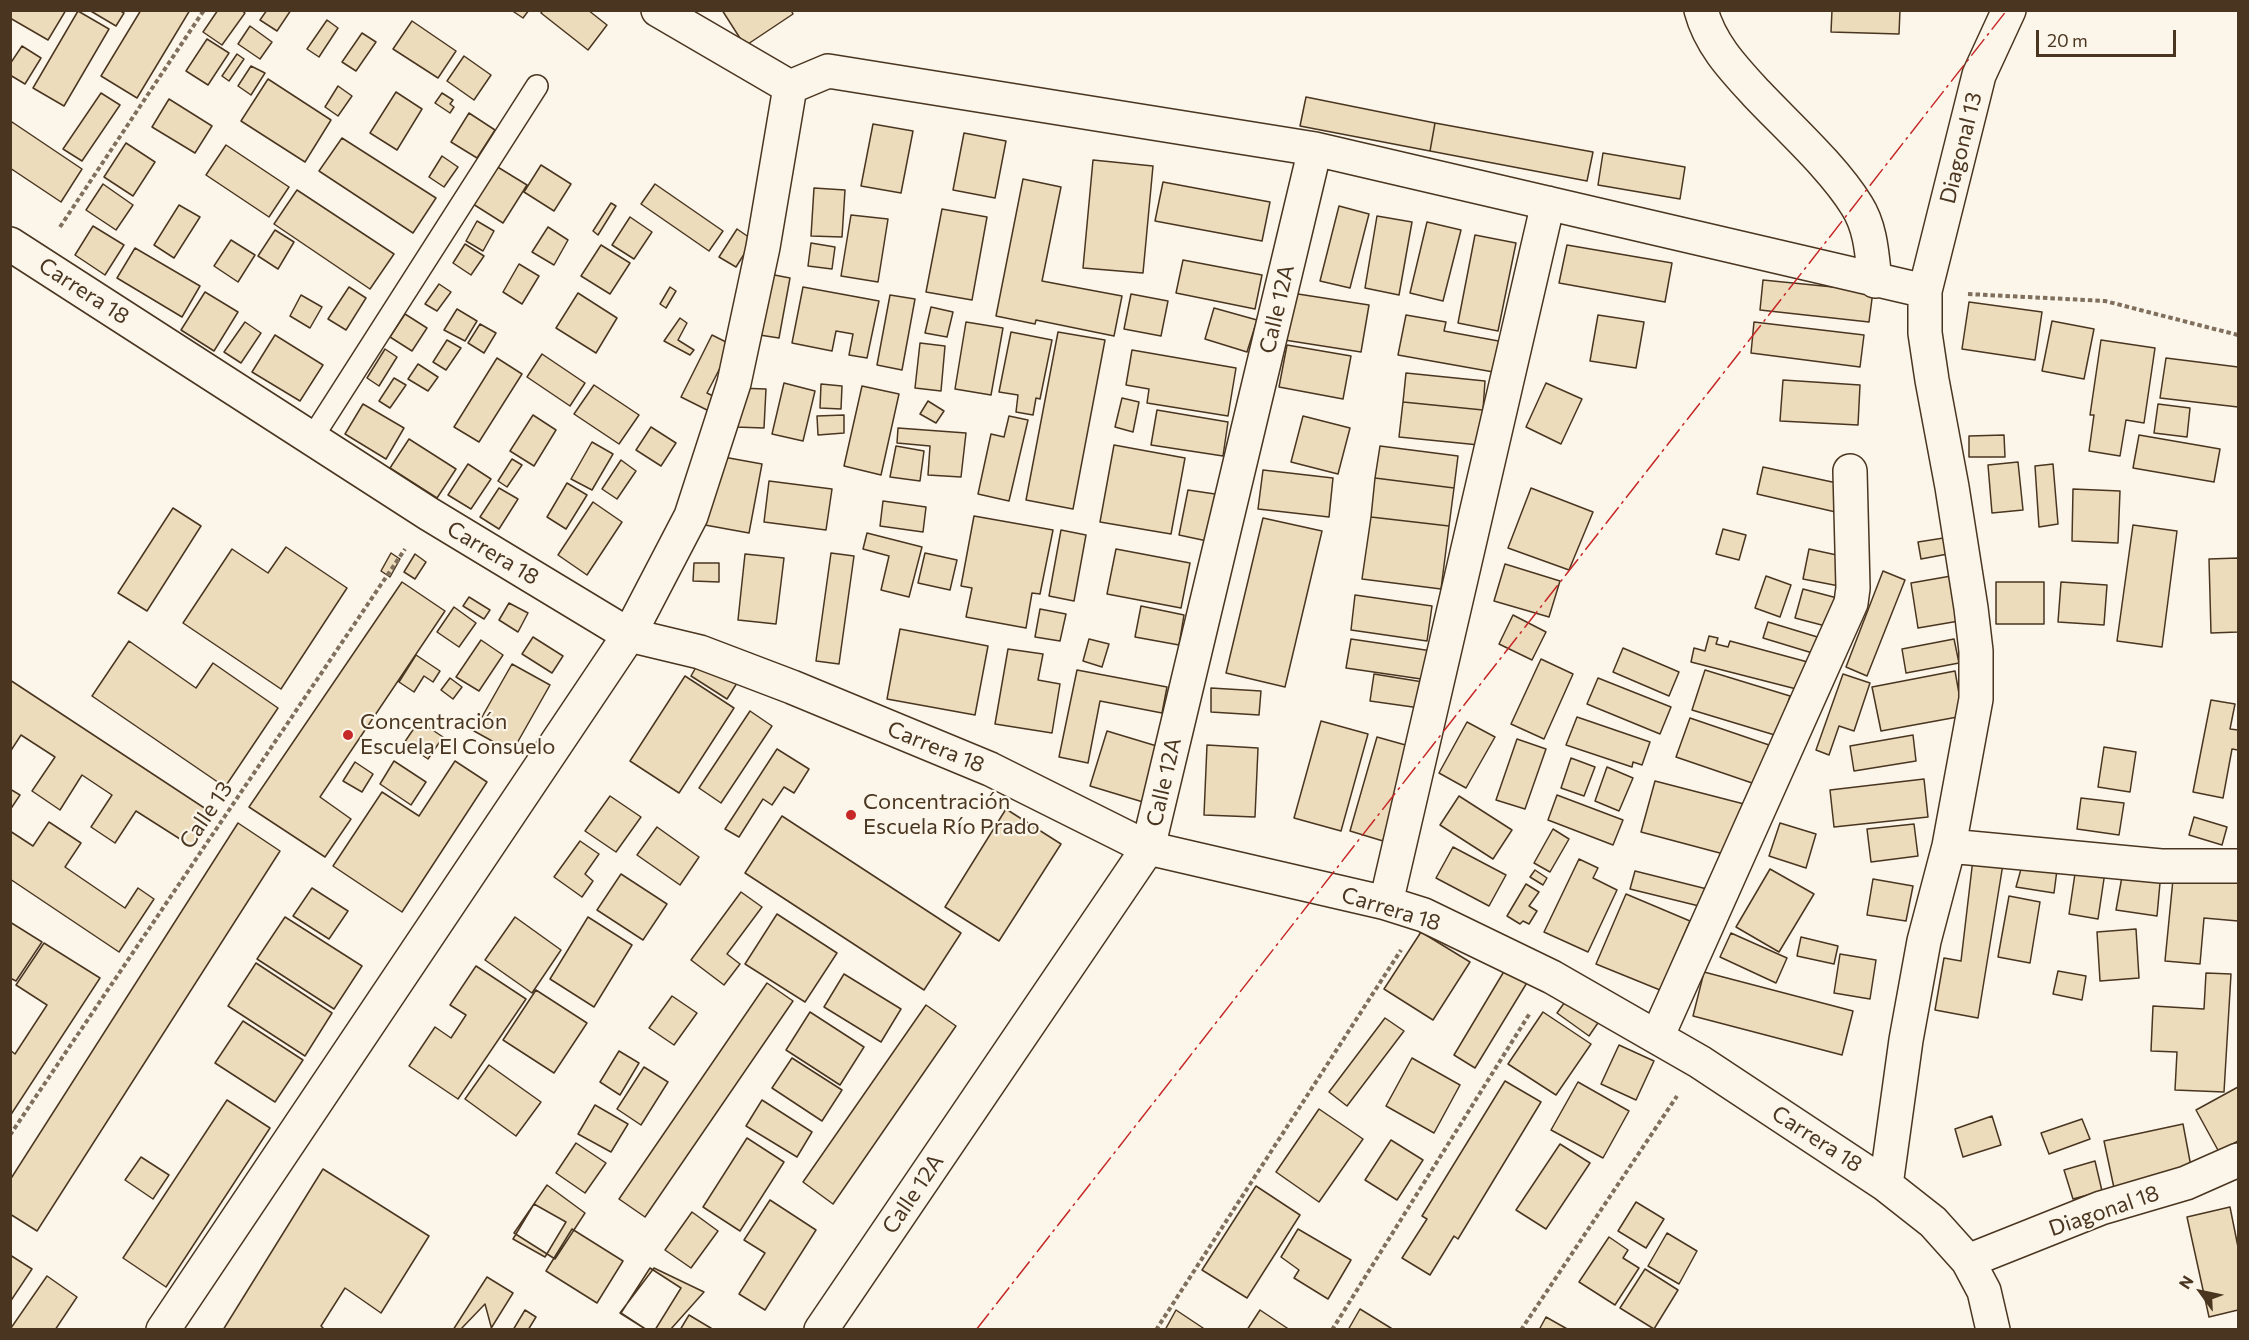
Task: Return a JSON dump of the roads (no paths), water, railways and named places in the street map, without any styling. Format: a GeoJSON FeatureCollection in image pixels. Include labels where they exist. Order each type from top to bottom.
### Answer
{"type":"FeatureCollection","features":[{"type":"Feature","properties":{"kind":"street"},"geometry":{"type":"LineString","coordinates":[[658,10],[790,87]]}},
{"type":"Feature","properties":{"kind":"street"},"geometry":{"type":"LineString","coordinates":[[1701,10],[1706,30],[1730,64],[1836,178],[1857,207],[1870,239],[1875,280]]}},
{"type":"Feature","properties":{"kind":"street","name":"Diagonal 13"},"geometry":{"type":"LineString","coordinates":[[1886,1185],[1906,1040],[1922,952],[1948,846],[1976,699],[1976,651],[1971,608],[1925,333],[1925,291],[1979,75],[2009,10]]}},
{"type":"Feature","properties":{"kind":"street"},"geometry":{"type":"LineString","coordinates":[[790,87],[828,71],[1315,149],[1925,291]]}},
{"type":"Feature","properties":{"kind":"street"},"geometry":{"type":"LineString","coordinates":[[163,1329],[629,636],[691,516],[734,383],[764,247],[790,87]]}},
{"type":"Feature","properties":{"kind":"street","name":"Calle 12A"},"geometry":{"type":"LineString","coordinates":[[821,1329],[1148,848],[1315,149]]}},
{"type":"Feature","properties":{"kind":"street"},"geometry":{"type":"LineString","coordinates":[[1386,903],[1548,203]]}},
{"type":"Feature","properties":{"kind":"street","name":"Carrera 18"},"geometry":{"type":"LineString","coordinates":[[24,253],[429,514],[629,636],[700,651],[792,687],[990,769],[1148,848],[1386,903],[1424,915],[1552,977],[1700,1062],[1886,1185],[1933,1222],[1968,1261],[1984,1291],[1993,1329]]}},
{"type":"Feature","properties":{"kind":"street"},"geometry":{"type":"LineString","coordinates":[[1657,1037],[1851,603],[1853,588],[1850,471]]}},
{"type":"Feature","properties":{"kind":"street"},"geometry":{"type":"LineString","coordinates":[[1948,846],[2162,866],[2238,866]]}},
{"type":"Feature","properties":{"kind":"street","name":"Diagonal 18"},"geometry":{"type":"LineString","coordinates":[[1968,1261],[2102,1208],[2186,1183],[2238,1160]]}},
{"type":"Feature","properties":{"kind":"lane"},"geometry":{"type":"LineString","coordinates":[[312,438],[537,86]]}},
{"type":"Feature","properties":{"kind":"place","name":"Concentración Escuela El Consuelo"},"geometry":{"type":"Point","coordinates":[348,735]}},
{"type":"Feature","properties":{"kind":"place","name":"Concentración Escuela Río Prado"},"geometry":{"type":"Point","coordinates":[851,815]}}]}
